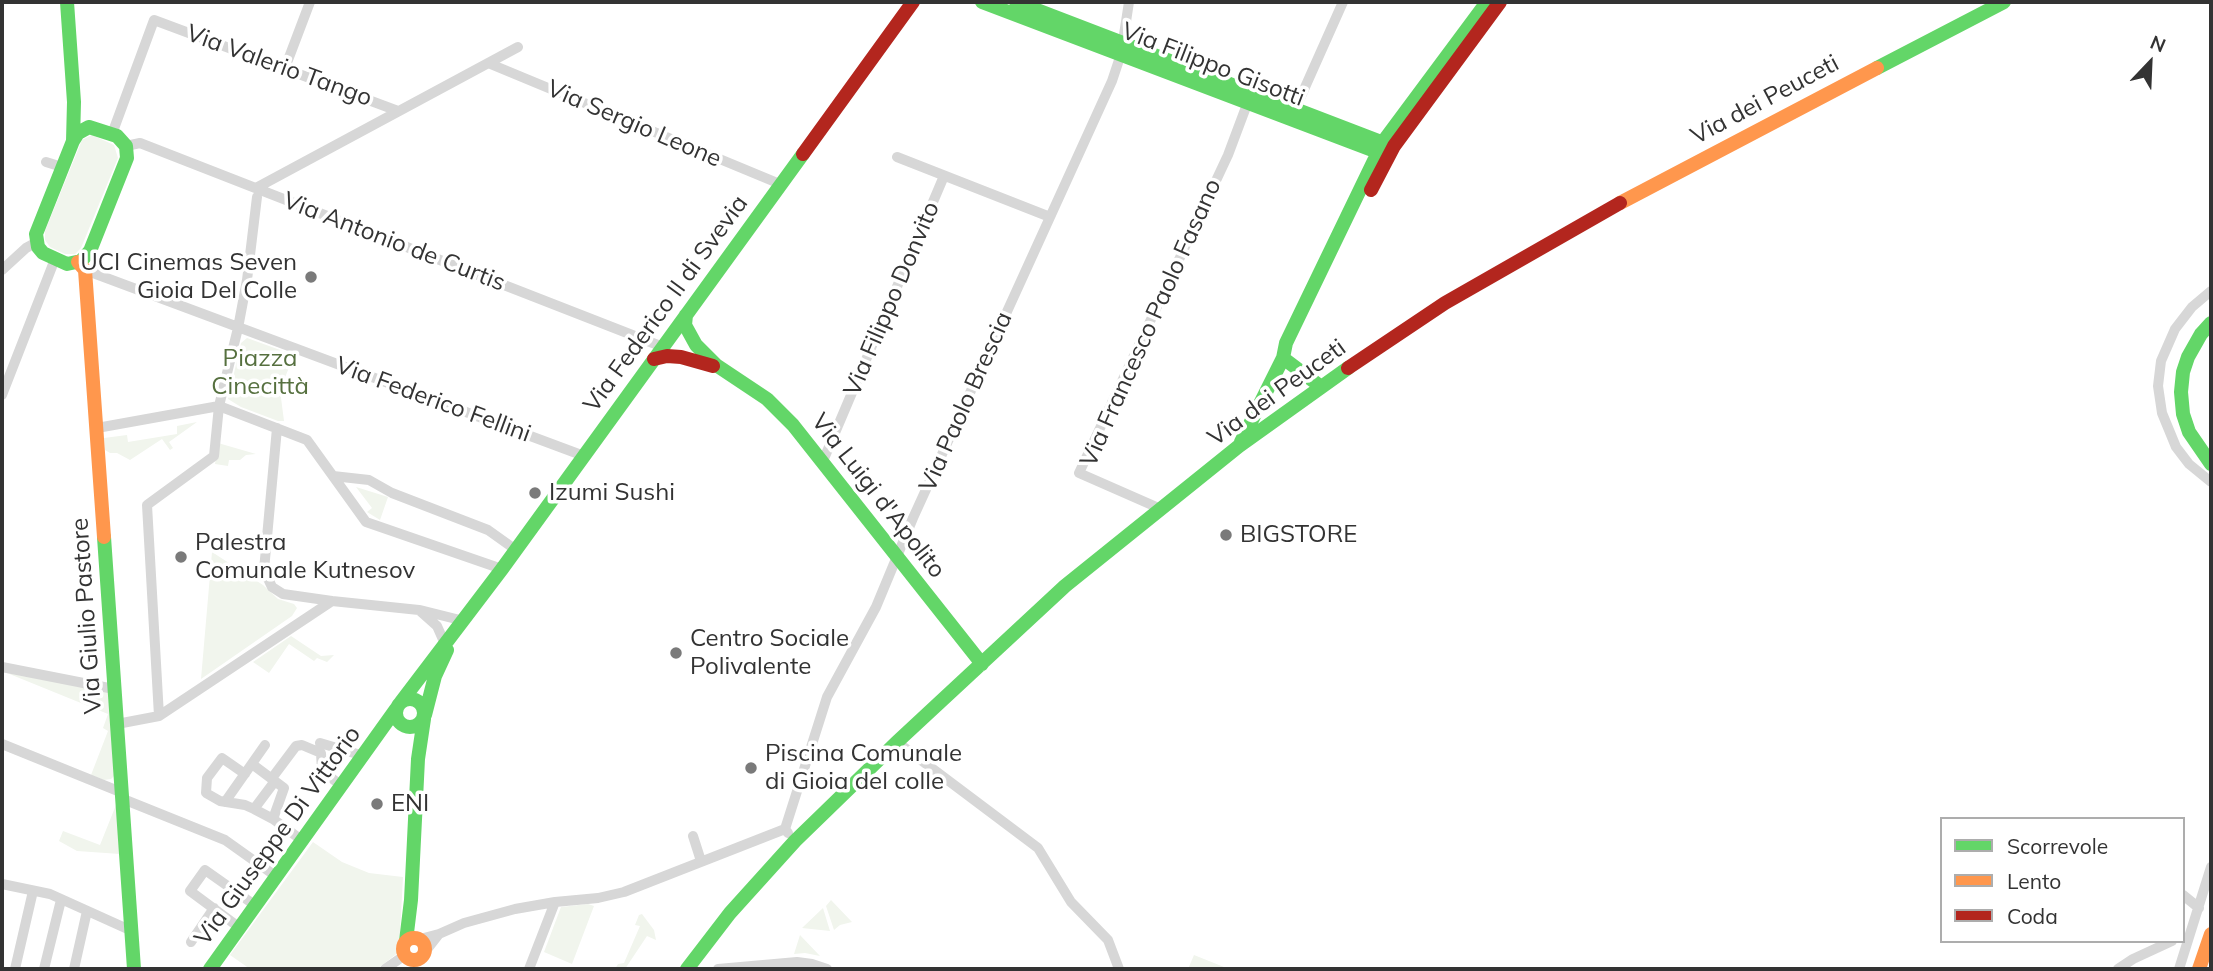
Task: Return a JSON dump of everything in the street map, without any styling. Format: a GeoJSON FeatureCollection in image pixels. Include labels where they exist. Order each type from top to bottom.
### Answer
{"type":"FeatureCollection","features":[{"type":"Feature","properties":{"kind":"main road"},"geometry":{"type":"LineString","coordinates":[[67,2],[74,102],[73,141]]}},
{"type":"Feature","properties":{"kind":"main road","name":"Via Federico II di Svevia"},"geometry":{"type":"LineString","coordinates":[[398,705],[516,550],[913,2]]}},
{"type":"Feature","properties":{"kind":"main road","name":"Via Filippo Gisotti"},"geometry":{"type":"LineString","coordinates":[[982,2],[1121,48],[1386,149]]}},
{"type":"Feature","properties":{"kind":"main road","name":"Via Filippo Gisotti"},"geometry":{"type":"LineString","coordinates":[[1016,2],[1121,48]]}},
{"type":"Feature","properties":{"kind":"main road"},"geometry":{"type":"LineString","coordinates":[[1239,446],[1283,358],[1293,346],[1386,149],[1487,2]]}},
{"type":"Feature","properties":{"kind":"main road"},"geometry":{"type":"LineString","coordinates":[[1386,149],[1500,2]]}},
{"type":"Feature","properties":{"kind":"main road","name":"Via dei Peuceti"},"geometry":{"type":"LineString","coordinates":[[687,969],[722,922],[795,841],[1065,586],[1239,446],[1320,386],[1446,303],[1637,193],[2004,2]]}},
{"type":"Feature","properties":{"kind":"main road"},"geometry":{"type":"LineString","coordinates":[[74,102],[79,115],[91,127],[112,134],[125,146],[126,161],[81,266],[67,264],[43,253],[37,242],[36,232],[73,141],[78,132],[91,127]]}},
{"type":"Feature","properties":{"kind":"main road","name":"Via Giulio Pastore"},"geometry":{"type":"LineString","coordinates":[[81,266],[97,428],[134,969]]}},
{"type":"Feature","properties":{"kind":"main road","name":"Via Luigi d'Apolito"},"geometry":{"type":"LineString","coordinates":[[686,315],[685,325],[700,358],[724,371],[774,406],[793,425],[982,664]]}},
{"type":"Feature","properties":{"kind":"main road"},"geometry":{"type":"LineString","coordinates":[[2209,460],[2186,424],[2182,406],[2182,381],[2192,349],[2211,323]]}},
{"type":"Feature","properties":{"kind":"main road"},"geometry":{"type":"LineString","coordinates":[[682,340],[700,358],[667,356],[662,348],[682,340]]}},
{"type":"Feature","properties":{"kind":"main road"},"geometry":{"type":"LineString","coordinates":[[1283,358],[1320,386]]}},
{"type":"Feature","properties":{"kind":"main road","name":"Via Federico II di Svevia"},"geometry":{"type":"LineString","coordinates":[[414,951],[410,917],[418,759],[424,717],[435,676],[460,626]]}},
{"type":"Feature","properties":{"kind":"main road"},"geometry":{"type":"LineString","coordinates":[[383,730],[417,726],[424,717],[424,709],[416,700],[406,699],[398,705],[397,719],[405,726]]}},
{"type":"Feature","properties":{"kind":"main road","name":"Via Giuseppe Di Vittorio"},"geometry":{"type":"LineString","coordinates":[[210,969],[365,756],[398,705]]}},
{"type":"Feature","properties":{"kind":"main road","name":"Via Federico II di Svevia"},"geometry":{"type":"LineString","coordinates":[[405,726],[414,740],[418,759]]}},
{"type":"Feature","properties":{"kind":"main road"},"geometry":{"type":"LineString","coordinates":[[2199,969],[2211,934]]}},
{"type":"Feature","properties":{"kind":"main road"},"geometry":{"type":"LineString","coordinates":[[414,951],[416,969]]}},
{"type":"Feature","properties":{"kind":"street"},"geometry":{"type":"LineString","coordinates":[[285,68],[310,2]]}},
{"type":"Feature","properties":{"kind":"street","name":"Via Paolo Brescia"},"geometry":{"type":"LineString","coordinates":[[785,829],[827,697],[876,607],[1112,81],[1129,2]]}},
{"type":"Feature","properties":{"kind":"street"},"geometry":{"type":"LineString","coordinates":[[1293,114],[1343,2]]}},
{"type":"Feature","properties":{"kind":"street","name":"Via Valerio Tango"},"geometry":{"type":"LineString","coordinates":[[112,134],[154,20],[398,111]]}},
{"type":"Feature","properties":{"kind":"street"},"geometry":{"type":"LineString","coordinates":[[159,716],[147,505],[214,456],[219,406],[239,328],[257,193],[398,111],[518,47]]}},
{"type":"Feature","properties":{"kind":"street","name":"Via Sergio Leone"},"geometry":{"type":"LineString","coordinates":[[488,63],[780,184]]}},
{"type":"Feature","properties":{"kind":"street","name":"Via Francesco Paolo Fasano"},"geometry":{"type":"LineString","coordinates":[[1161,509],[1079,473],[1228,155],[1250,97]]}},
{"type":"Feature","properties":{"kind":"street","name":"Via Antonio de Curtis"},"geometry":{"type":"LineString","coordinates":[[125,146],[140,143],[257,193],[662,348]]}},
{"type":"Feature","properties":{"kind":"street"},"geometry":{"type":"LineString","coordinates":[[897,157],[1050,218]]}},
{"type":"Feature","properties":{"kind":"street"},"geometry":{"type":"LineString","coordinates":[[46,162],[62,167]]}},
{"type":"Feature","properties":{"kind":"street","name":"Via Filippo Donvito"},"geometry":{"type":"LineString","coordinates":[[823,461],[944,176]]}},
{"type":"Feature","properties":{"kind":"street"},"geometry":{"type":"LineString","coordinates":[[2,270],[26,248],[37,242]]}},
{"type":"Feature","properties":{"kind":"street"},"geometry":{"type":"LineString","coordinates":[[2,395],[55,259]]}},
{"type":"Feature","properties":{"kind":"street","name":"Via Federico Fellini"},"geometry":{"type":"LineString","coordinates":[[81,266],[239,328],[584,456]]}},
{"type":"Feature","properties":{"kind":"street"},"geometry":{"type":"LineString","coordinates":[[2211,292],[2192,307],[2175,329],[2161,361],[2158,386],[2162,413],[2176,447],[2189,464],[2211,482]]}},
{"type":"Feature","properties":{"kind":"street"},"geometry":{"type":"LineString","coordinates":[[97,428],[219,406],[309,442],[366,522],[502,569]]}},
{"type":"Feature","properties":{"kind":"street"},"geometry":{"type":"LineString","coordinates":[[277,428],[264,570],[272,586],[283,594],[419,610],[460,626]]}},
{"type":"Feature","properties":{"kind":"street"},"geometry":{"type":"LineString","coordinates":[[333,476],[369,480],[392,493],[488,530],[516,550]]}},
{"type":"Feature","properties":{"kind":"street"},"geometry":{"type":"LineString","coordinates":[[117,724],[159,716],[332,601]]}},
{"type":"Feature","properties":{"kind":"street"},"geometry":{"type":"LineString","coordinates":[[419,610],[437,626],[445,644]]}},
{"type":"Feature","properties":{"kind":"street"},"geometry":{"type":"LineString","coordinates":[[2,667],[114,689]]}},
{"type":"Feature","properties":{"kind":"street"},"geometry":{"type":"LineString","coordinates":[[897,742],[1038,848],[1071,902],[1108,940],[1119,969]]}},
{"type":"Feature","properties":{"kind":"street"},"geometry":{"type":"LineString","coordinates":[[320,743],[365,756]]}},
{"type":"Feature","properties":{"kind":"street"},"geometry":{"type":"LineString","coordinates":[[2,744],[225,840],[277,877]]}},
{"type":"Feature","properties":{"kind":"street"},"geometry":{"type":"LineString","coordinates":[[254,809],[296,746],[302,744],[319,750],[322,771],[342,786]]}},
{"type":"Feature","properties":{"kind":"street"},"geometry":{"type":"LineString","coordinates":[[225,802],[265,745]]}},
{"type":"Feature","properties":{"kind":"street"},"geometry":{"type":"LineString","coordinates":[[245,774],[222,758],[207,778],[206,793],[225,802],[254,809],[274,819],[303,841]]}},
{"type":"Feature","properties":{"kind":"street"},"geometry":{"type":"LineString","coordinates":[[252,764],[284,788],[274,819]]}},
{"type":"Feature","properties":{"kind":"street"},"geometry":{"type":"LineString","coordinates":[[385,969],[439,934],[464,923],[515,909],[598,898],[624,891],[785,829],[795,841]]}},
{"type":"Feature","properties":{"kind":"street"},"geometry":{"type":"LineString","coordinates":[[693,836],[701,861]]}},
{"type":"Feature","properties":{"kind":"street"},"geometry":{"type":"LineString","coordinates":[[2179,969],[2187,935],[2199,908],[2211,867]]}},
{"type":"Feature","properties":{"kind":"street"},"geometry":{"type":"LineString","coordinates":[[240,928],[190,891],[205,870],[256,906]]}},
{"type":"Feature","properties":{"kind":"street"},"geometry":{"type":"LineString","coordinates":[[2,885],[61,900],[132,931]]}},
{"type":"Feature","properties":{"kind":"street"},"geometry":{"type":"LineString","coordinates":[[15,969],[33,891]]}},
{"type":"Feature","properties":{"kind":"street"},"geometry":{"type":"LineString","coordinates":[[2185,897],[2199,908]]}},
{"type":"Feature","properties":{"kind":"street"},"geometry":{"type":"LineString","coordinates":[[44,969],[61,900]]}},
{"type":"Feature","properties":{"kind":"street"},"geometry":{"type":"LineString","coordinates":[[529,969],[555,902]]}},
{"type":"Feature","properties":{"kind":"street"},"geometry":{"type":"LineString","coordinates":[[191,942],[214,908]]}},
{"type":"Feature","properties":{"kind":"street"},"geometry":{"type":"LineString","coordinates":[[74,969],[87,911]]}},
{"type":"Feature","properties":{"kind":"street"},"geometry":{"type":"LineString","coordinates":[[2118,969],[2168,943]]}},
{"type":"Feature","properties":{"kind":"street"},"geometry":{"type":"LineString","coordinates":[[718,969],[783,962],[804,962],[827,969]]}},
{"type":"Feature","properties":{"kind":"green space"},"geometry":{"type":"Polygon","coordinates":[[[92,135],[114,145],[118,158],[81,248],[75,254],[65,254],[50,247],[45,240],[45,231],[82,140],[92,135]]]}},
{"type":"Feature","properties":{"kind":"green space","name":"Piazza Cinecittà"},"geometry":{"type":"Polygon","coordinates":[[[247,338],[294,355],[280,390],[284,421],[241,407],[228,399],[241,343],[247,338]]]}},
{"type":"Feature","properties":{"kind":"green space"},"geometry":{"type":"Polygon","coordinates":[[[197,422],[169,442],[173,448],[170,450],[162,439],[130,460],[105,450],[104,438],[127,435],[128,442],[177,434],[177,426],[197,422]]]}},
{"type":"Feature","properties":{"kind":"green space"},"geometry":{"type":"Polygon","coordinates":[[[218,443],[256,454],[246,455],[240,460],[229,460],[228,466],[215,464],[218,443]]]}},
{"type":"Feature","properties":{"kind":"green space"},"geometry":{"type":"Polygon","coordinates":[[[356,487],[388,497],[380,520],[367,512],[372,508],[356,487]]]}},
{"type":"Feature","properties":{"kind":"green space"},"geometry":{"type":"Polygon","coordinates":[[[212,552],[263,585],[278,599],[294,604],[297,608],[292,616],[201,679],[212,552]]]}},
{"type":"Feature","properties":{"kind":"green space"},"geometry":{"type":"Polygon","coordinates":[[[291,636],[321,656],[334,655],[327,662],[317,658],[314,661],[289,644],[269,673],[253,662],[291,636]]]}},
{"type":"Feature","properties":{"kind":"green space"},"geometry":{"type":"Polygon","coordinates":[[[7,673],[108,690],[114,776],[104,780],[91,775],[108,731],[103,728],[108,714],[7,673]]]}},
{"type":"Feature","properties":{"kind":"green space"},"geometry":{"type":"Polygon","coordinates":[[[116,805],[120,854],[77,851],[59,841],[63,831],[100,845],[116,805]]]}},
{"type":"Feature","properties":{"kind":"green space"},"geometry":{"type":"Polygon","coordinates":[[[313,842],[342,862],[369,873],[403,877],[399,952],[377,969],[250,969],[230,955],[313,842]]]}},
{"type":"Feature","properties":{"kind":"green space"},"geometry":{"type":"Polygon","coordinates":[[[831,900],[852,922],[840,925],[834,930],[826,906],[831,900]]]}},
{"type":"Feature","properties":{"kind":"green space"},"geometry":{"type":"Polygon","coordinates":[[[588,904],[594,906],[572,964],[544,952],[561,907],[588,904]]]}},
{"type":"Feature","properties":{"kind":"green space"},"geometry":{"type":"Polygon","coordinates":[[[823,908],[830,931],[802,928],[823,908]]]}},
{"type":"Feature","properties":{"kind":"green space"},"geometry":{"type":"Polygon","coordinates":[[[642,914],[654,930],[656,940],[647,936],[625,969],[615,969],[618,964],[624,963],[640,926],[635,925],[642,914]]]}},
{"type":"Feature","properties":{"kind":"green space"},"geometry":{"type":"Polygon","coordinates":[[[800,935],[820,956],[794,954],[800,935]]]}},
{"type":"Feature","properties":{"kind":"green space"},"geometry":{"type":"Polygon","coordinates":[[[1194,955],[1229,969],[1188,969],[1194,955]]]}},
{"type":"Feature","properties":{"kind":"traffic: fast"},"geometry":{"type":"LineString","coordinates":[[67,2],[74,102],[73,141]]}},
{"type":"Feature","properties":{"kind":"traffic: fast"},"geometry":{"type":"LineString","coordinates":[[982,2],[1388,156]]}},
{"type":"Feature","properties":{"kind":"traffic: fast"},"geometry":{"type":"LineString","coordinates":[[1016,2],[1389,145]]}},
{"type":"Feature","properties":{"kind":"traffic: fast"},"geometry":{"type":"LineString","coordinates":[[1241,442],[1383,142],[1487,2]]}},
{"type":"Feature","properties":{"kind":"traffic: fast"},"geometry":{"type":"LineString","coordinates":[[1877,68],[2004,2]]}},
{"type":"Feature","properties":{"kind":"traffic: fast"},"geometry":{"type":"LineString","coordinates":[[89,127],[117,136],[126,146],[127,158],[90,251],[81,261],[67,264],[43,253],[38,247],[36,234],[73,141],[78,133],[89,127]]}},
{"type":"Feature","properties":{"kind":"traffic: fast"},"geometry":{"type":"LineString","coordinates":[[401,702],[502,569],[803,154]]}},
{"type":"Feature","properties":{"kind":"traffic: fast"},"geometry":{"type":"LineString","coordinates":[[686,315],[685,325],[696,345],[716,365],[767,399],[793,425],[982,664]]}},
{"type":"Feature","properties":{"kind":"traffic: fast"},"geometry":{"type":"LineString","coordinates":[[2211,323],[2201,334],[2188,357],[2181,392],[2183,414],[2189,432],[2211,464]]}},
{"type":"Feature","properties":{"kind":"traffic: fast"},"geometry":{"type":"LineString","coordinates":[[1283,358],[1320,386]]}},
{"type":"Feature","properties":{"kind":"traffic: fast"},"geometry":{"type":"LineString","coordinates":[[687,969],[730,913],[795,841],[1065,586],[1239,446],[1348,368]]}},
{"type":"Feature","properties":{"kind":"traffic: fast"},"geometry":{"type":"LineString","coordinates":[[104,537],[134,969]]}},
{"type":"Feature","properties":{"kind":"traffic: fast"},"geometry":{"type":"LineString","coordinates":[[425,715],[435,676],[447,650]]}},
{"type":"Feature","properties":{"kind":"traffic: fast"},"geometry":{"type":"LineString","coordinates":[[410,699],[420,703],[424,713],[420,723],[410,727],[400,723],[396,713],[400,703],[410,699]]}},
{"type":"Feature","properties":{"kind":"traffic: fast"},"geometry":{"type":"LineString","coordinates":[[210,969],[396,709]]}},
{"type":"Feature","properties":{"kind":"traffic: fast"},"geometry":{"type":"LineString","coordinates":[[406,941],[411,900],[418,759],[424,719]]}},
{"type":"Feature","properties":{"kind":"traffic: slow"},"geometry":{"type":"LineString","coordinates":[[1620,203],[1877,68]]}},
{"type":"Feature","properties":{"kind":"traffic: slow"},"geometry":{"type":"LineString","coordinates":[[78,262],[85,270],[104,537]]}},
{"type":"Feature","properties":{"kind":"traffic: slow"},"geometry":{"type":"LineString","coordinates":[[2199,969],[2211,934]]}},
{"type":"Feature","properties":{"kind":"traffic: slow"},"geometry":{"type":"LineString","coordinates":[[414,938],[422,941],[425,949],[422,957],[414,960],[406,957],[403,949],[406,941],[414,938]]}},
{"type":"Feature","properties":{"kind":"traffic: jam"},"geometry":{"type":"LineString","coordinates":[[803,154],[913,2]]}},
{"type":"Feature","properties":{"kind":"traffic: jam"},"geometry":{"type":"LineString","coordinates":[[1371,190],[1394,146],[1500,2]]}},
{"type":"Feature","properties":{"kind":"traffic: jam"},"geometry":{"type":"LineString","coordinates":[[1348,368],[1445,303],[1620,203]]}},
{"type":"Feature","properties":{"kind":"traffic: jam"},"geometry":{"type":"LineString","coordinates":[[654,359],[681,357],[713,366]]}},
{"type":"Feature","properties":{"kind":"place","name":"UCI Cinemas Seven Gioia Del Colle"},"geometry":{"type":"Point","coordinates":[311,277]}},
{"type":"Feature","properties":{"kind":"place","name":"Izumi Sushi"},"geometry":{"type":"Point","coordinates":[535,493]}},
{"type":"Feature","properties":{"kind":"place","name":"BIGSTORE"},"geometry":{"type":"Point","coordinates":[1226,535]}},
{"type":"Feature","properties":{"kind":"place","name":"Palestra Comunale Kutnesov"},"geometry":{"type":"Point","coordinates":[181,557]}},
{"type":"Feature","properties":{"kind":"place","name":"Centro Sociale Polivalente"},"geometry":{"type":"Point","coordinates":[676,653]}},
{"type":"Feature","properties":{"kind":"place","name":"Piscina Comunale di Gioia del colle"},"geometry":{"type":"Point","coordinates":[751,768]}},
{"type":"Feature","properties":{"kind":"place","name":"ENI"},"geometry":{"type":"Point","coordinates":[377,804]}}]}
